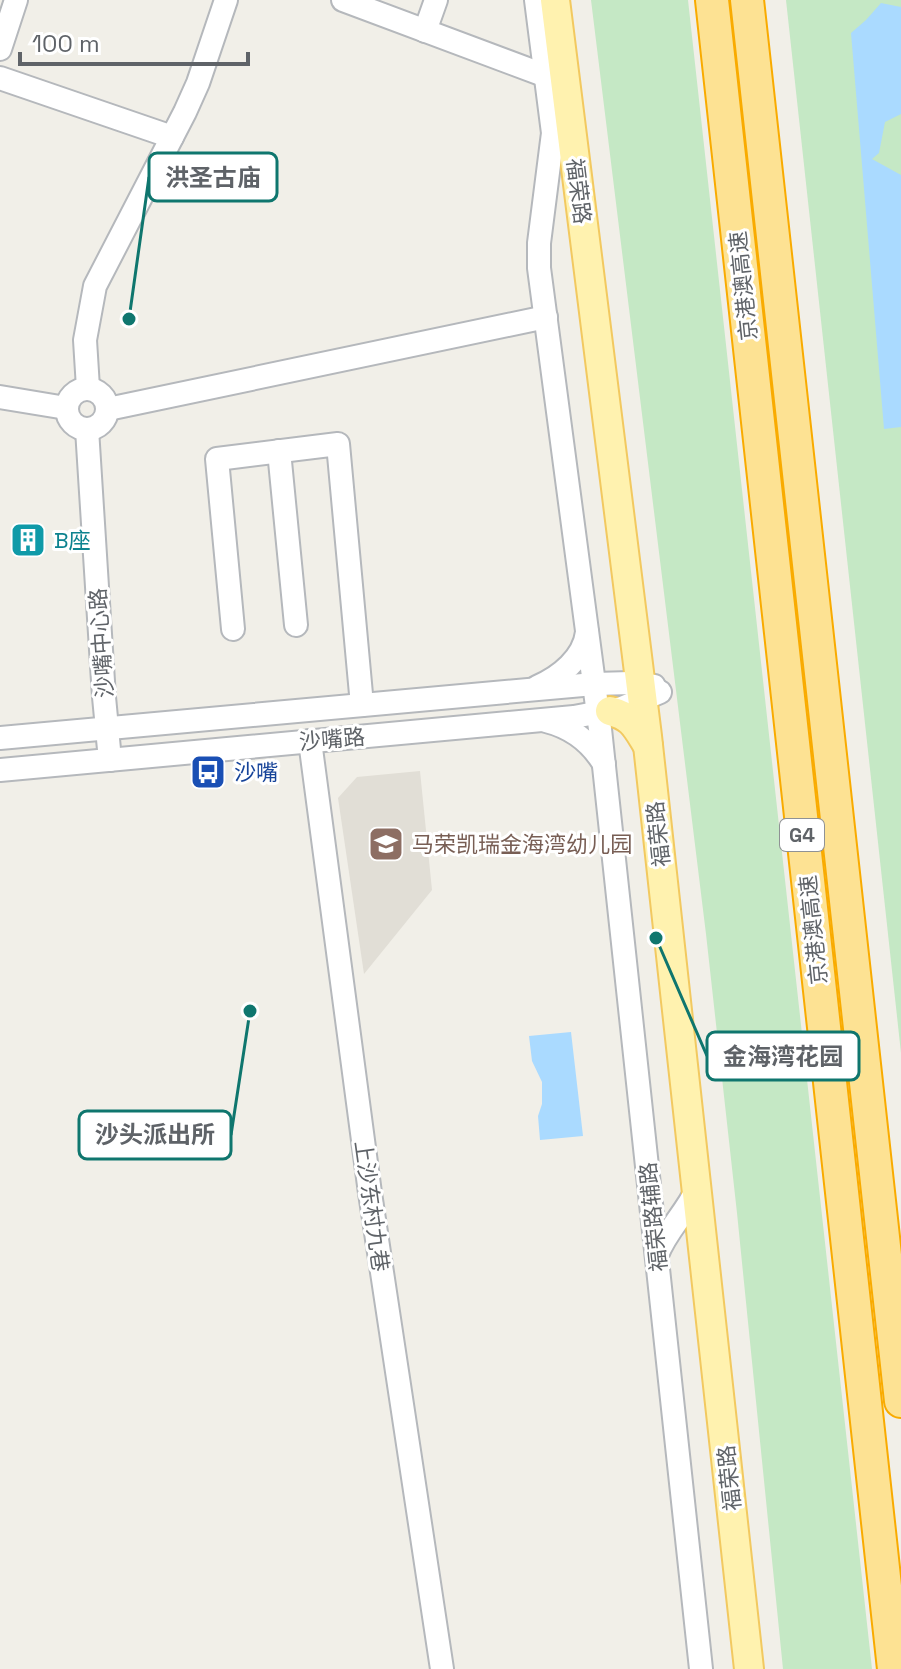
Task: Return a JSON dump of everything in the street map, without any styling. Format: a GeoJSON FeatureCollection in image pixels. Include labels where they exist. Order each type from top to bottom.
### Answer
{"type":"FeatureCollection","features":[{"type":"Feature","properties":{"kind":"highway","name":"京港澳高速"},"geometry":{"type":"LineString","coordinates":[[712,0],[894,1669]]}},
{"type":"Feature","properties":{"kind":"highway","name":"京港澳高速"},"geometry":{"type":"LineString","coordinates":[[747,0],[901,1401]]}},
{"type":"Feature","properties":{"kind":"main road","name":"福荣路"},"geometry":{"type":"LineString","coordinates":[[555,0],[556,80],[651,691],[649,747],[749,1669]]}},
{"type":"Feature","properties":{"kind":"main road","name":"福荣路"},"geometry":{"type":"LineString","coordinates":[[573,0],[767,1669]]}},
{"type":"Feature","properties":{"kind":"main road"},"geometry":{"type":"LineString","coordinates":[[604,712],[624,714],[649,747]]}},
{"type":"Feature","properties":{"kind":"street"},"geometry":{"type":"LineString","coordinates":[[0,49],[16,0]]}},
{"type":"Feature","properties":{"kind":"street"},"geometry":{"type":"LineString","coordinates":[[88,388],[85,340],[95,286],[198,83],[226,0]]}},
{"type":"Feature","properties":{"kind":"street"},"geometry":{"type":"LineString","coordinates":[[343,0],[556,80]]}},
{"type":"Feature","properties":{"kind":"street"},"geometry":{"type":"LineString","coordinates":[[425,31],[436,0]]}},
{"type":"Feature","properties":{"kind":"street","name":"福荣路辅路"},"geometry":{"type":"LineString","coordinates":[[536,0],[556,80],[553,143],[539,255],[594,684],[604,712],[604,766],[701,1669]]}},
{"type":"Feature","properties":{"kind":"street"},"geometry":{"type":"LineString","coordinates":[[0,78],[172,137]]}},
{"type":"Feature","properties":{"kind":"street"},"geometry":{"type":"LineString","coordinates":[[108,409],[546,317]]}},
{"type":"Feature","properties":{"kind":"street"},"geometry":{"type":"LineString","coordinates":[[88,388],[100,393],[108,409],[99,425],[87,429],[70,420],[66,408],[76,391],[88,388]]}},
{"type":"Feature","properties":{"kind":"street"},"geometry":{"type":"LineString","coordinates":[[0,397],[66,408]]}},
{"type":"Feature","properties":{"kind":"street","name":"沙嘴中心路"},"geometry":{"type":"LineString","coordinates":[[87,429],[110,760]]}},
{"type":"Feature","properties":{"kind":"street"},"geometry":{"type":"LineString","coordinates":[[233,629],[217,459],[338,444],[362,705]]}},
{"type":"Feature","properties":{"kind":"street"},"geometry":{"type":"LineString","coordinates":[[279,451],[296,625]]}},
{"type":"Feature","properties":{"kind":"street"},"geometry":{"type":"LineString","coordinates":[[527,690],[551,680],[570,665],[584,645],[587,631]]}},
{"type":"Feature","properties":{"kind":"street","name":"沙嘴路"},"geometry":{"type":"LineString","coordinates":[[0,738],[594,684],[651,691]]}},
{"type":"Feature","properties":{"kind":"street","name":"沙嘴路"},"geometry":{"type":"LineString","coordinates":[[0,770],[541,720],[604,712],[651,691]]}},
{"type":"Feature","properties":{"kind":"street"},"geometry":{"type":"LineString","coordinates":[[541,720],[559,724],[579,736],[604,766]]}},
{"type":"Feature","properties":{"kind":"street","name":"上沙东村九巷"},"geometry":{"type":"LineString","coordinates":[[310,741],[371,1203],[442,1669]]}},
{"type":"Feature","properties":{"kind":"street"},"geometry":{"type":"LineString","coordinates":[[657,1255],[697,1189]]}},
{"type":"Feature","properties":{"kind":"shaded area","name":"马荣凯瑞金海湾幼儿园"},"geometry":{"type":"Polygon","coordinates":[[[420,771],[432,890],[364,974],[338,798],[357,777],[420,771]]]}},
{"type":"Feature","properties":{"kind":"green space"},"geometry":{"type":"Polygon","coordinates":[[[591,0],[688,0],[872,1669],[783,1669],[706,934],[591,0]]]}},
{"type":"Feature","properties":{"kind":"green space"},"geometry":{"type":"Polygon","coordinates":[[[786,0],[901,0],[901,1053],[786,0]]]}},
{"type":"Feature","properties":{"kind":"water"},"geometry":{"type":"Polygon","coordinates":[[[881,3],[901,7],[901,114],[885,122],[879,153],[872,159],[901,175],[901,427],[884,429],[851,33],[881,3]]]}},
{"type":"Feature","properties":{"kind":"water"},"geometry":{"type":"Polygon","coordinates":[[[571,1032],[583,1136],[540,1140],[538,1116],[542,1104],[542,1082],[532,1061],[529,1036],[571,1032]]]}},
{"type":"Feature","properties":{"kind":"place","name":"洪圣古庙"},"geometry":{"type":"Point","coordinates":[129,319]}},
{"type":"Feature","properties":{"kind":"place","name":"B座"},"geometry":{"type":"Point","coordinates":[28,540]}},
{"type":"Feature","properties":{"kind":"place","name":"沙嘴"},"geometry":{"type":"Point","coordinates":[208,772]}},
{"type":"Feature","properties":{"kind":"place","name":"马荣凯瑞金海湾幼儿园"},"geometry":{"type":"Point","coordinates":[386,844]}},
{"type":"Feature","properties":{"kind":"place","name":"金海湾花园"},"geometry":{"type":"Point","coordinates":[656,938]}},
{"type":"Feature","properties":{"kind":"place","name":"沙头派出所"},"geometry":{"type":"Point","coordinates":[250,1011]}}]}
